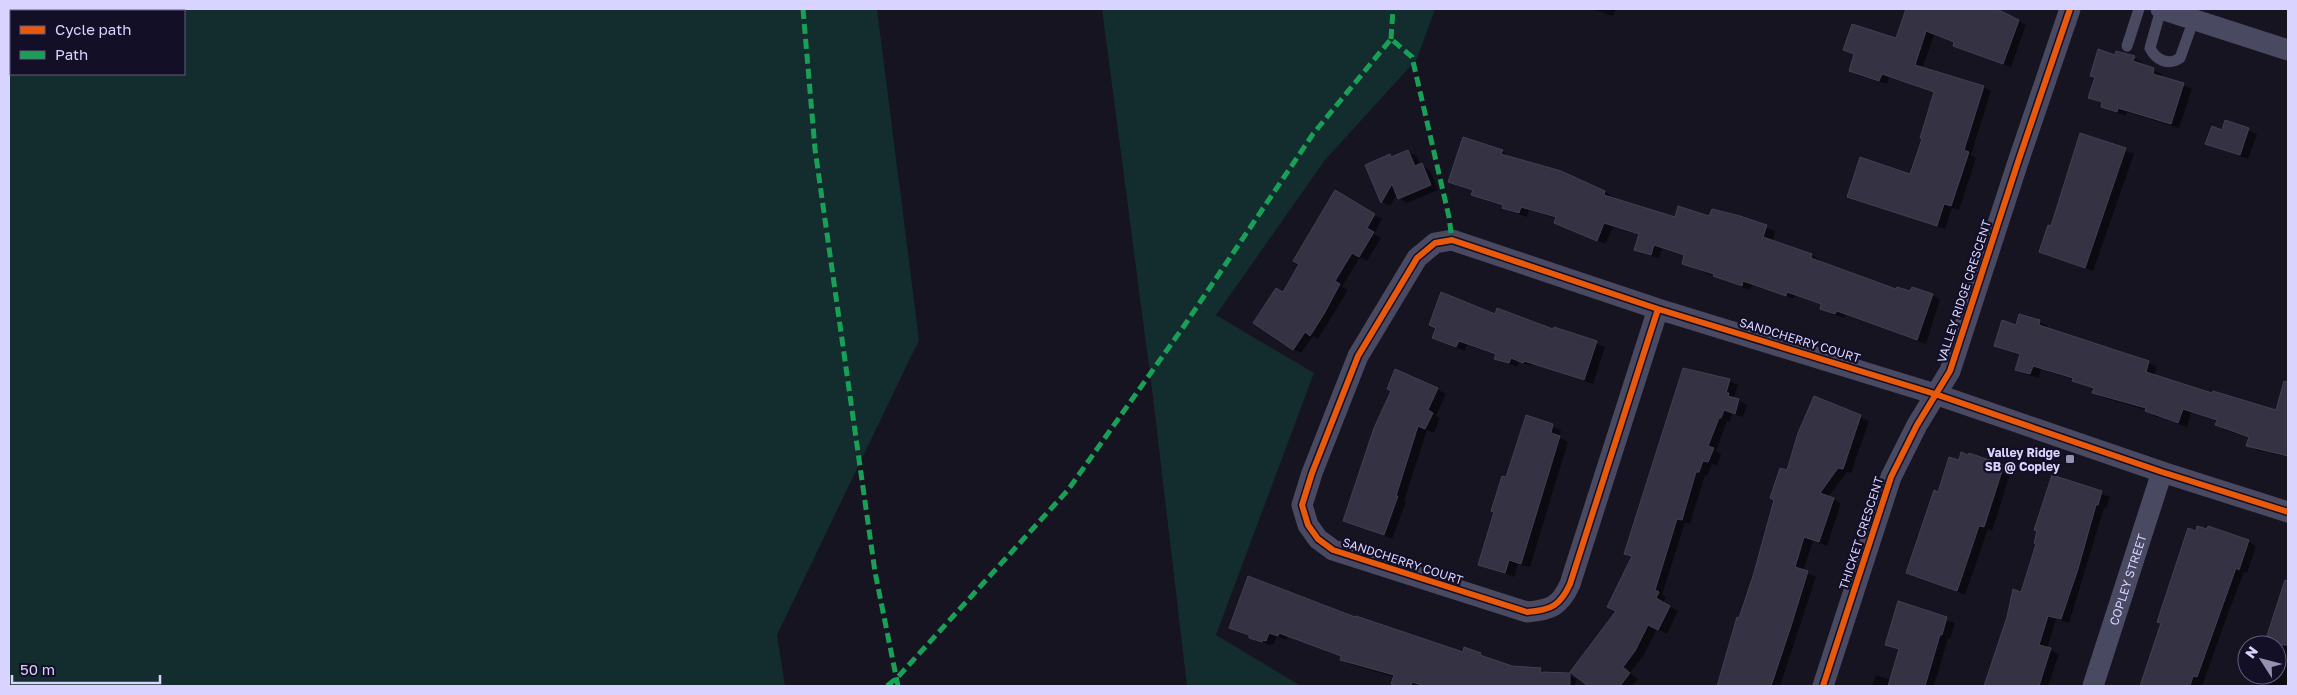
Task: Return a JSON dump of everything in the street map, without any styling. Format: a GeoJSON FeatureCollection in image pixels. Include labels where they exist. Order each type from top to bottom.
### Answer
{"type":"FeatureCollection","features":[{"type":"Feature","properties":{"kind":"street","name":"VALLEY RIDGE CRESCENT"},"geometry":{"type":"LineString","coordinates":[[1935,394],[1950,371],[2070,9]]}},
{"type":"Feature","properties":{"kind":"street"},"geometry":{"type":"LineString","coordinates":[[2161,9],[2288,50]]}},
{"type":"Feature","properties":{"kind":"street","name":"SANDCHERRY COURT"},"geometry":{"type":"LineString","coordinates":[[1658,309],[1570,584],[1564,597],[1553,608],[1527,612],[1333,550],[1318,539],[1308,525],[1302,506],[1312,473],[1358,356],[1417,258],[1435,243],[1452,240],[1658,309],[1935,394]]}},
{"type":"Feature","properties":{"kind":"street"},"geometry":{"type":"LineString","coordinates":[[1935,394],[2162,472],[2288,512]]}},
{"type":"Feature","properties":{"kind":"street","name":"THICKET CRESCENT"},"geometry":{"type":"LineString","coordinates":[[1823,686],[1891,477],[1935,394]]}},
{"type":"Feature","properties":{"kind":"street","name":"COPLEY STREET"},"geometry":{"type":"LineString","coordinates":[[2094,686],[2162,472]]}},
{"type":"Feature","properties":{"kind":"lane"},"geometry":{"type":"LineString","coordinates":[[2127,46],[2139,9]]}},
{"type":"Feature","properties":{"kind":"lane"},"geometry":{"type":"LineString","coordinates":[[2161,9],[2150,48],[2159,60],[2169,62],[2180,58],[2194,19]]}},
{"type":"Feature","properties":{"kind":"green space"},"geometry":{"type":"Polygon","coordinates":[[[9,9],[877,9],[919,340],[777,635],[785,686],[9,686],[9,9]]]}},
{"type":"Feature","properties":{"kind":"green space"},"geometry":{"type":"Polygon","coordinates":[[[1102,9],[1435,9],[1417,59],[1325,160],[1216,315],[1314,373],[1216,635],[1301,686],[1187,686],[1152,389],[1102,9]]]}},
{"type":"Feature","properties":{"kind":"building"},"geometry":{"type":"Polygon","coordinates":[[[1906,9],[1997,9],[2019,20],[2003,64],[1953,46],[1954,42],[1926,31],[1915,65],[1984,86],[1964,150],[1969,152],[1951,206],[1944,204],[1937,226],[1847,197],[1860,157],[1910,174],[1922,139],[1920,138],[1934,92],[1882,74],[1879,81],[1849,71],[1854,54],[1843,50],[1852,24],[1896,38],[1906,9]]]}},
{"type":"Feature","properties":{"kind":"building"},"geometry":{"type":"Polygon","coordinates":[[[2098,49],[2115,55],[2116,51],[2135,56],[2133,61],[2154,68],[2153,74],[2184,83],[2171,124],[2118,108],[2117,112],[2101,107],[2102,102],[2088,98],[2095,77],[2090,76],[2098,49]]]}},
{"type":"Feature","properties":{"kind":"building"},"geometry":{"type":"Polygon","coordinates":[[[2225,120],[2249,128],[2240,155],[2205,144],[2212,126],[2222,130],[2225,120]]]}},
{"type":"Feature","properties":{"kind":"building"},"geometry":{"type":"Polygon","coordinates":[[[2080,133],[2126,148],[2085,268],[2039,252],[2048,225],[2051,226],[2080,133]]]}},
{"type":"Feature","properties":{"kind":"building"},"geometry":{"type":"Polygon","coordinates":[[[1463,137],[1503,150],[1501,154],[1561,171],[1605,191],[1604,195],[1675,217],[1678,206],[1709,216],[1712,209],[1767,225],[1763,237],[1812,254],[1811,258],[1896,289],[1897,287],[1910,291],[1912,287],[1933,294],[1917,340],[1837,311],[1835,314],[1820,309],[1821,304],[1787,292],[1786,296],[1743,281],[1742,286],[1713,276],[1714,274],[1682,264],[1684,255],[1654,245],[1651,255],[1634,250],[1639,234],[1604,223],[1597,241],[1554,223],[1556,217],[1521,207],[1519,213],[1502,208],[1503,205],[1471,195],[1473,190],[1448,182],[1463,137]]]}},
{"type":"Feature","properties":{"kind":"building"},"geometry":{"type":"Polygon","coordinates":[[[1408,150],[1415,166],[1422,163],[1431,185],[1398,199],[1392,184],[1381,203],[1365,165],[1390,154],[1391,157],[1408,150]]]}},
{"type":"Feature","properties":{"kind":"building"},"geometry":{"type":"Polygon","coordinates":[[[1335,190],[1375,214],[1367,228],[1374,232],[1359,257],[1352,253],[1335,281],[1340,284],[1324,314],[1310,336],[1305,332],[1293,350],[1253,323],[1276,288],[1283,292],[1299,264],[1293,261],[1335,190]]]}},
{"type":"Feature","properties":{"kind":"building"},"geometry":{"type":"Polygon","coordinates":[[[1441,292],[1495,314],[1497,308],[1553,329],[1554,327],[1597,341],[1584,380],[1524,361],[1523,363],[1511,358],[1509,363],[1494,359],[1496,354],[1459,341],[1456,347],[1432,338],[1436,328],[1429,325],[1441,292]]]}},
{"type":"Feature","properties":{"kind":"building"},"geometry":{"type":"Polygon","coordinates":[[[2019,314],[2040,320],[2039,325],[2149,361],[2146,372],[2212,393],[2213,391],[2276,410],[2284,381],[2288,382],[2288,456],[2246,446],[2249,437],[2215,425],[2217,420],[2183,409],[2178,423],[2145,411],[2146,408],[2092,393],[2094,388],[2072,381],[2073,378],[2033,366],[2030,374],[2015,370],[2020,354],[1994,346],[2002,320],[2016,325],[2019,314]]]}},
{"type":"Feature","properties":{"kind":"building"},"geometry":{"type":"Polygon","coordinates":[[[1683,368],[1730,379],[1726,393],[1729,393],[1728,396],[1739,399],[1735,414],[1724,410],[1721,418],[1719,418],[1708,446],[1714,448],[1708,462],[1703,461],[1699,472],[1696,472],[1682,520],[1677,519],[1655,590],[1659,592],[1656,598],[1670,606],[1658,630],[1648,625],[1635,651],[1623,667],[1630,673],[1620,686],[1588,686],[1570,672],[1616,611],[1607,607],[1632,556],[1624,554],[1683,368]]]}},
{"type":"Feature","properties":{"kind":"building"},"geometry":{"type":"Polygon","coordinates":[[[1395,369],[1438,388],[1428,410],[1433,413],[1425,429],[1418,426],[1396,496],[1398,496],[1384,535],[1343,521],[1374,428],[1391,391],[1387,389],[1395,369]]]}},
{"type":"Feature","properties":{"kind":"building"},"geometry":{"type":"Polygon","coordinates":[[[1814,396],[1861,415],[1843,469],[1838,468],[1820,493],[1834,498],[1819,542],[1804,537],[1795,567],[1808,571],[1771,686],[1717,686],[1737,617],[1739,618],[1753,576],[1774,500],[1770,498],[1780,468],[1787,470],[1798,433],[1814,396]]]}},
{"type":"Feature","properties":{"kind":"building"},"geometry":{"type":"Polygon","coordinates":[[[1526,415],[1553,424],[1551,433],[1560,436],[1521,564],[1509,560],[1505,573],[1478,565],[1494,512],[1491,511],[1502,476],[1506,477],[1526,415]]]}},
{"type":"Feature","properties":{"kind":"building"},"geometry":{"type":"Polygon","coordinates":[[[1961,452],[2004,465],[1984,527],[1979,526],[1957,591],[1906,573],[1934,490],[1938,492],[1949,457],[1959,460],[1961,452]]]}},
{"type":"Feature","properties":{"kind":"building"},"geometry":{"type":"Polygon","coordinates":[[[2052,475],[2102,491],[2098,505],[2096,505],[2078,569],[2061,619],[2048,616],[2039,645],[2051,648],[2039,686],[1984,686],[2007,617],[2013,589],[2021,592],[2036,544],[2034,543],[2037,531],[2034,530],[2052,475]]]}},
{"type":"Feature","properties":{"kind":"building"},"geometry":{"type":"Polygon","coordinates":[[[2197,526],[2207,529],[2208,526],[2249,540],[2239,570],[2236,568],[2197,677],[2193,676],[2190,686],[2140,686],[2161,623],[2157,622],[2188,528],[2196,531],[2197,526]]]}},
{"type":"Feature","properties":{"kind":"building"},"geometry":{"type":"Polygon","coordinates":[[[1248,576],[1355,617],[1463,652],[1464,647],[1481,653],[1480,655],[1512,666],[1541,668],[1540,672],[1570,673],[1570,686],[1425,686],[1412,682],[1411,686],[1399,686],[1391,684],[1394,675],[1340,660],[1341,656],[1279,633],[1278,636],[1269,633],[1266,641],[1263,640],[1262,642],[1249,638],[1249,635],[1229,628],[1248,576]]]}},
{"type":"Feature","properties":{"kind":"building"},"geometry":{"type":"Polygon","coordinates":[[[2285,580],[2288,581],[2288,645],[2287,635],[2267,635],[2285,580]]]}},
{"type":"Feature","properties":{"kind":"building"},"geometry":{"type":"Polygon","coordinates":[[[1898,601],[1947,617],[1925,686],[1888,686],[1899,649],[1885,645],[1898,601]]]}},
{"type":"Feature","properties":{"kind":"marked path"},"geometry":{"type":"LineString","coordinates":[[803,9],[815,149],[875,572],[898,686]]}},
{"type":"Feature","properties":{"kind":"marked path"},"geometry":{"type":"LineString","coordinates":[[1391,39],[1393,9]]}},
{"type":"Feature","properties":{"kind":"marked path"},"geometry":{"type":"LineString","coordinates":[[887,686],[897,678],[1068,490],[1184,326],[1313,134],[1391,39],[1412,57],[1449,217],[1452,240]]}},
{"type":"Feature","properties":{"kind":"cycle path"},"geometry":{"type":"LineString","coordinates":[[1823,686],[1891,477],[1917,425],[1950,371],[2070,9]]}},
{"type":"Feature","properties":{"kind":"cycle path"},"geometry":{"type":"LineString","coordinates":[[1658,309],[1570,584],[1554,606],[1527,612],[1333,550],[1318,539],[1308,525],[1302,505],[1312,473],[1358,356],[1417,258],[1435,243],[1452,240],[1658,309],[1935,394],[2162,472],[2288,512]]}},
{"type":"Feature","properties":{"kind":"place","name":"Valley Ridge SB @ Copley"},"geometry":{"type":"Point","coordinates":[2070,459]}}]}
